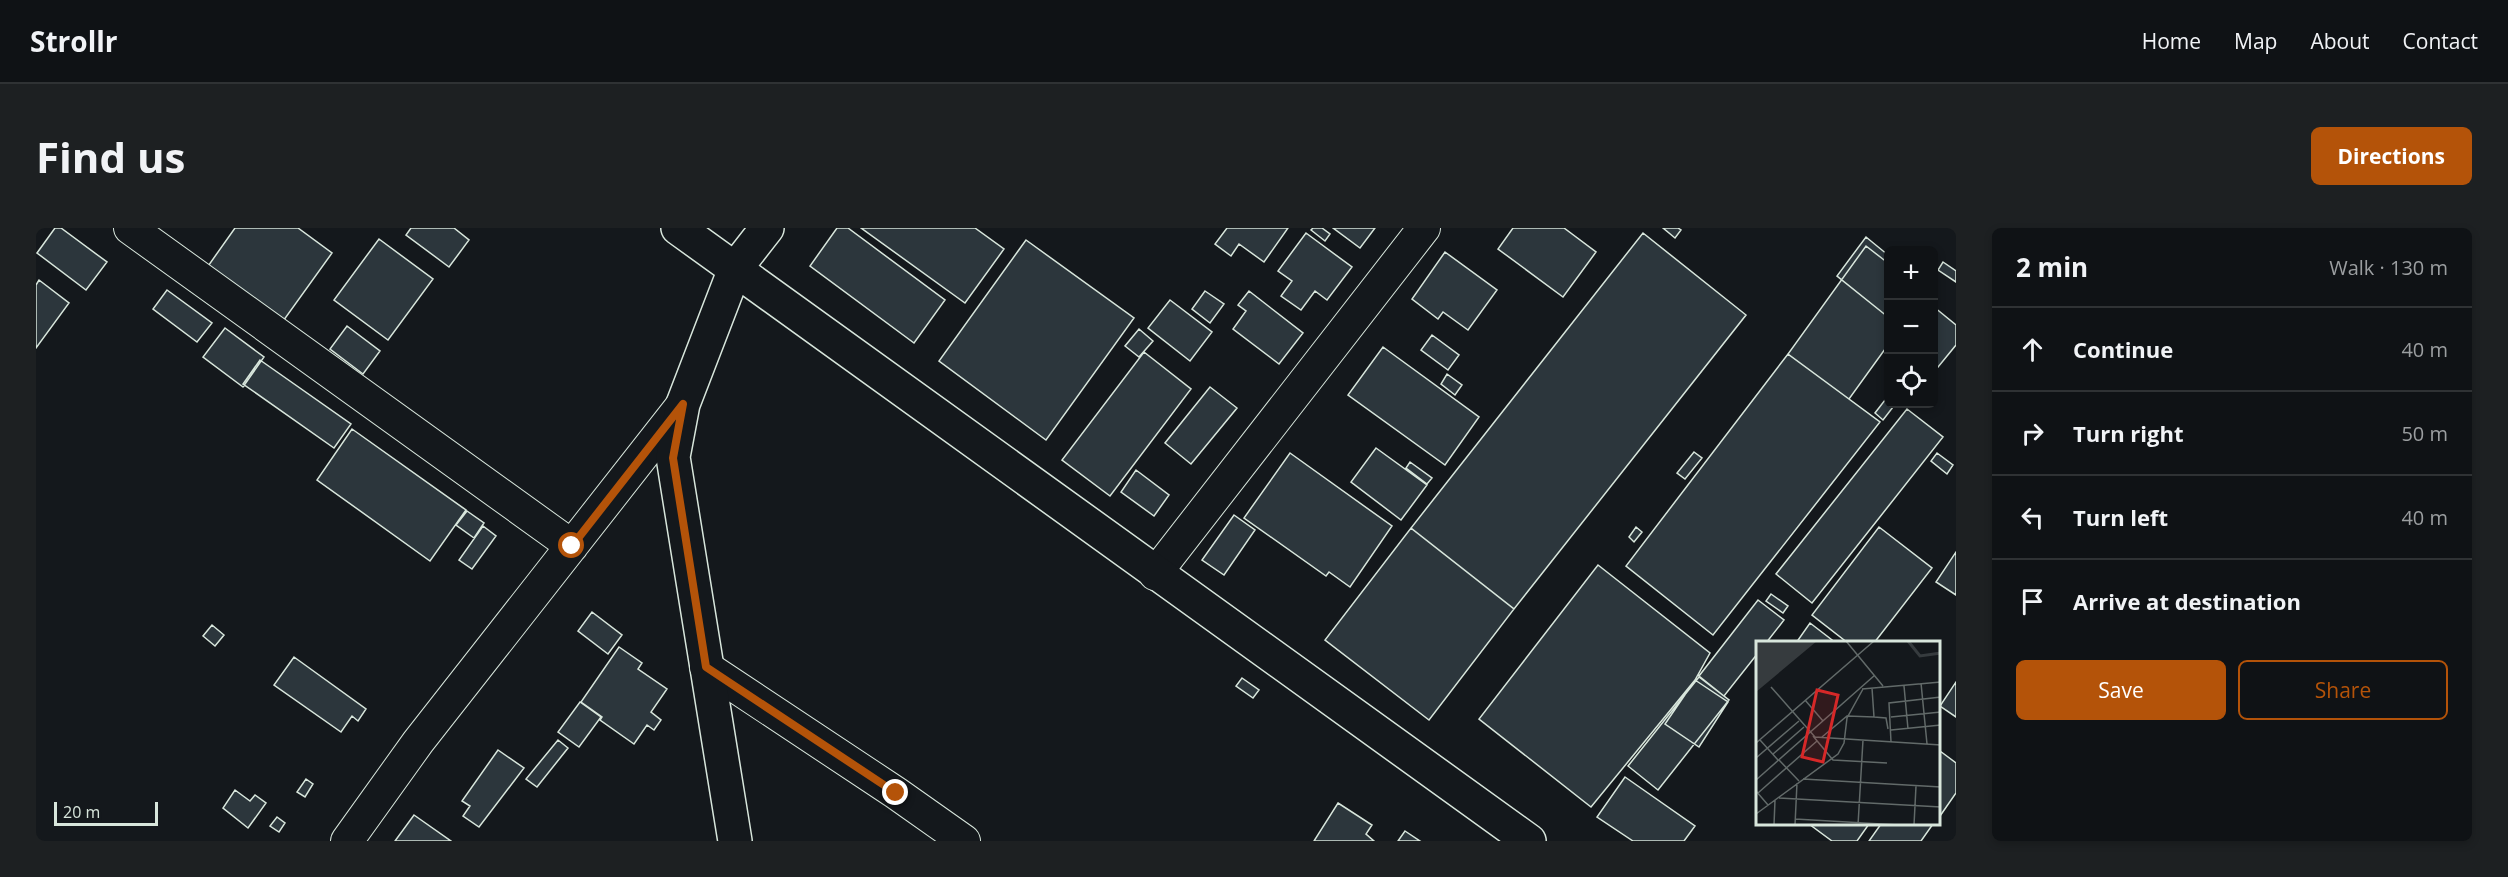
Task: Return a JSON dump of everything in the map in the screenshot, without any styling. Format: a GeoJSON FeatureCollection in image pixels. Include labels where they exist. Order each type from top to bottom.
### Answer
{"type":"FeatureCollection","features":[{"type":"Feature","properties":{"kind":"street"},"geometry":{"type":"LineString","coordinates":[[130,228],[572,546]]}},
{"type":"Feature","properties":{"kind":"street"},"geometry":{"type":"LineString","coordinates":[[678,228],[1155,574],[1529,841]]}},
{"type":"Feature","properties":{"kind":"street"},"geometry":{"type":"LineString","coordinates":[[735,841],[673,458],[683,404],[735,269],[767,228]]}},
{"type":"Feature","properties":{"kind":"street"},"geometry":{"type":"LineString","coordinates":[[1155,574],[1424,228]]}},
{"type":"Feature","properties":{"kind":"street"},"geometry":{"type":"LineString","coordinates":[[347,841],[418,742],[683,404]]}},
{"type":"Feature","properties":{"kind":"street"},"geometry":{"type":"LineString","coordinates":[[706,667],[964,841]]}},
{"type":"Feature","properties":{"kind":"building"},"geometry":{"type":"Polygon","coordinates":[[[55,228],[61,228],[107,262],[86,290],[37,253],[55,228]]]}},
{"type":"Feature","properties":{"kind":"building"},"geometry":{"type":"Polygon","coordinates":[[[235,228],[298,228],[332,253],[281,324],[206,269],[235,228]]]}},
{"type":"Feature","properties":{"kind":"building"},"geometry":{"type":"Polygon","coordinates":[[[411,228],[454,228],[469,240],[449,267],[406,235],[411,228]]]}},
{"type":"Feature","properties":{"kind":"building"},"geometry":{"type":"Polygon","coordinates":[[[837,228],[848,228],[945,300],[914,343],[810,266],[837,228]]]}},
{"type":"Feature","properties":{"kind":"building"},"geometry":{"type":"Polygon","coordinates":[[[861,228],[975,228],[1004,249],[965,303],[861,228]]]}},
{"type":"Feature","properties":{"kind":"building"},"geometry":{"type":"Polygon","coordinates":[[[1227,228],[1288,228],[1264,262],[1239,244],[1231,256],[1215,244],[1227,228]]]}},
{"type":"Feature","properties":{"kind":"building"},"geometry":{"type":"Polygon","coordinates":[[[1322,228],[1330,234],[1325,241],[1311,230],[1322,228]]]}},
{"type":"Feature","properties":{"kind":"building"},"geometry":{"type":"Polygon","coordinates":[[[1333,228],[1375,228],[1360,248],[1333,228]]]}},
{"type":"Feature","properties":{"kind":"building"},"geometry":{"type":"Polygon","coordinates":[[[1513,228],[1564,228],[1596,252],[1563,297],[1498,249],[1513,228]]]}},
{"type":"Feature","properties":{"kind":"building"},"geometry":{"type":"Polygon","coordinates":[[[1663,228],[1678,228],[1681,230],[1675,238],[1663,228]]]}},
{"type":"Feature","properties":{"kind":"building"},"geometry":{"type":"Polygon","coordinates":[[[1306,233],[1352,267],[1327,300],[1315,291],[1301,310],[1281,296],[1292,281],[1278,271],[1306,233]]]}},
{"type":"Feature","properties":{"kind":"building"},"geometry":{"type":"Polygon","coordinates":[[[1643,233],[1746,315],[1514,609],[1411,528],[1643,233]]]}},
{"type":"Feature","properties":{"kind":"building"},"geometry":{"type":"Polygon","coordinates":[[[1866,237],[1884,252],[1884,314],[1837,276],[1866,237]]]}},
{"type":"Feature","properties":{"kind":"building"},"geometry":{"type":"Polygon","coordinates":[[[379,239],[433,279],[388,340],[334,300],[379,239]]]}},
{"type":"Feature","properties":{"kind":"building"},"geometry":{"type":"Polygon","coordinates":[[[1026,240],[1134,318],[1046,440],[939,361],[1026,240]]]}},
{"type":"Feature","properties":{"kind":"building"},"geometry":{"type":"Polygon","coordinates":[[[1866,246],[1884,260],[1884,351],[1849,399],[1788,354],[1866,246]]]}},
{"type":"Feature","properties":{"kind":"building"},"geometry":{"type":"Polygon","coordinates":[[[1445,252],[1497,290],[1468,330],[1443,312],[1438,319],[1412,299],[1445,252]]]}},
{"type":"Feature","properties":{"kind":"building"},"geometry":{"type":"Polygon","coordinates":[[[1943,262],[1956,271],[1956,282],[1938,270],[1943,262]]]}},
{"type":"Feature","properties":{"kind":"building"},"geometry":{"type":"Polygon","coordinates":[[[39,280],[69,303],[36,348],[36,285],[39,280]]]}},
{"type":"Feature","properties":{"kind":"building"},"geometry":{"type":"Polygon","coordinates":[[[167,290],[212,323],[197,342],[153,309],[167,290]]]}},
{"type":"Feature","properties":{"kind":"building"},"geometry":{"type":"Polygon","coordinates":[[[1205,291],[1224,304],[1210,323],[1192,309],[1205,291]]]}},
{"type":"Feature","properties":{"kind":"building"},"geometry":{"type":"Polygon","coordinates":[[[1249,291],[1303,333],[1279,364],[1233,329],[1246,311],[1238,305],[1249,291]]]}},
{"type":"Feature","properties":{"kind":"building"},"geometry":{"type":"Polygon","coordinates":[[[1170,300],[1212,332],[1190,361],[1148,328],[1170,300]]]}},
{"type":"Feature","properties":{"kind":"building"},"geometry":{"type":"Polygon","coordinates":[[[1938,310],[1956,325],[1956,345],[1938,367],[1938,310]]]}},
{"type":"Feature","properties":{"kind":"building"},"geometry":{"type":"Polygon","coordinates":[[[347,326],[380,351],[363,374],[330,349],[347,326]]]}},
{"type":"Feature","properties":{"kind":"building"},"geometry":{"type":"Polygon","coordinates":[[[225,328],[264,357],[243,387],[203,357],[225,328]]]}},
{"type":"Feature","properties":{"kind":"building"},"geometry":{"type":"Polygon","coordinates":[[[1139,329],[1153,341],[1139,357],[1125,346],[1139,329]]]}},
{"type":"Feature","properties":{"kind":"building"},"geometry":{"type":"Polygon","coordinates":[[[1432,335],[1459,355],[1448,370],[1421,350],[1432,335]]]}},
{"type":"Feature","properties":{"kind":"building"},"geometry":{"type":"Polygon","coordinates":[[[1383,347],[1479,417],[1445,465],[1348,395],[1383,347]]]}},
{"type":"Feature","properties":{"kind":"building"},"geometry":{"type":"Polygon","coordinates":[[[1144,352],[1191,389],[1110,496],[1062,460],[1144,352]]]}},
{"type":"Feature","properties":{"kind":"building"},"geometry":{"type":"Polygon","coordinates":[[[1788,354],[1880,422],[1713,635],[1626,566],[1788,354]]]}},
{"type":"Feature","properties":{"kind":"building"},"geometry":{"type":"Polygon","coordinates":[[[260,360],[351,424],[334,448],[243,384],[260,360]]]}},
{"type":"Feature","properties":{"kind":"building"},"geometry":{"type":"Polygon","coordinates":[[[1447,374],[1462,385],[1455,395],[1441,384],[1447,374]]]}},
{"type":"Feature","properties":{"kind":"building"},"geometry":{"type":"Polygon","coordinates":[[[1210,387],[1237,408],[1191,464],[1165,443],[1210,387]]]}},
{"type":"Feature","properties":{"kind":"building"},"geometry":{"type":"Polygon","coordinates":[[[1884,401],[1884,408],[1892,408],[1883,420],[1875,413],[1884,401]]]}},
{"type":"Feature","properties":{"kind":"building"},"geometry":{"type":"Polygon","coordinates":[[[1907,409],[1943,437],[1812,603],[1776,574],[1907,409]]]}},
{"type":"Feature","properties":{"kind":"building"},"geometry":{"type":"Polygon","coordinates":[[[352,429],[466,510],[430,561],[317,480],[352,429]]]}},
{"type":"Feature","properties":{"kind":"building"},"geometry":{"type":"Polygon","coordinates":[[[1376,448],[1427,485],[1401,520],[1351,482],[1376,448]]]}},
{"type":"Feature","properties":{"kind":"building"},"geometry":{"type":"Polygon","coordinates":[[[1694,452],[1702,458],[1685,479],[1677,473],[1694,452]]]}},
{"type":"Feature","properties":{"kind":"building"},"geometry":{"type":"Polygon","coordinates":[[[1290,453],[1392,526],[1350,587],[1329,572],[1326,576],[1244,518],[1290,453]]]}},
{"type":"Feature","properties":{"kind":"building"},"geometry":{"type":"Polygon","coordinates":[[[1937,453],[1953,465],[1947,474],[1931,461],[1937,453]]]}},
{"type":"Feature","properties":{"kind":"building"},"geometry":{"type":"Polygon","coordinates":[[[1410,462],[1432,478],[1427,484],[1406,468],[1410,462]]]}},
{"type":"Feature","properties":{"kind":"building"},"geometry":{"type":"Polygon","coordinates":[[[1136,470],[1169,495],[1154,516],[1121,492],[1136,470]]]}},
{"type":"Feature","properties":{"kind":"building"},"geometry":{"type":"Polygon","coordinates":[[[467,511],[484,523],[474,538],[456,525],[467,511]]]}},
{"type":"Feature","properties":{"kind":"building"},"geometry":{"type":"Polygon","coordinates":[[[1234,515],[1255,530],[1224,575],[1202,560],[1234,515]]]}},
{"type":"Feature","properties":{"kind":"building"},"geometry":{"type":"Polygon","coordinates":[[[483,526],[496,536],[472,569],[459,560],[483,526]]]}},
{"type":"Feature","properties":{"kind":"building"},"geometry":{"type":"Polygon","coordinates":[[[1636,527],[1642,532],[1634,542],[1629,537],[1636,527]]]}},
{"type":"Feature","properties":{"kind":"building"},"geometry":{"type":"Polygon","coordinates":[[[1879,527],[1932,568],[1876,641],[1845,641],[1812,615],[1879,527]]]}},
{"type":"Feature","properties":{"kind":"building"},"geometry":{"type":"Polygon","coordinates":[[[1411,528],[1514,609],[1429,720],[1325,640],[1411,528]]]}},
{"type":"Feature","properties":{"kind":"building"},"geometry":{"type":"Polygon","coordinates":[[[1956,552],[1956,595],[1936,582],[1956,552]]]}},
{"type":"Feature","properties":{"kind":"building"},"geometry":{"type":"Polygon","coordinates":[[[1598,565],[1710,653],[1695,680],[1591,807],[1479,719],[1598,565]]]}},
{"type":"Feature","properties":{"kind":"building"},"geometry":{"type":"Polygon","coordinates":[[[1771,594],[1788,606],[1783,613],[1766,601],[1771,594]]]}},
{"type":"Feature","properties":{"kind":"building"},"geometry":{"type":"Polygon","coordinates":[[[1758,600],[1784,620],[1768,641],[1756,641],[1756,656],[1724,696],[1699,676],[1758,600]]]}},
{"type":"Feature","properties":{"kind":"building"},"geometry":{"type":"Polygon","coordinates":[[[592,612],[622,635],[608,654],[578,631],[592,612]]]}},
{"type":"Feature","properties":{"kind":"building"},"geometry":{"type":"Polygon","coordinates":[[[1810,623],[1833,641],[1797,641],[1810,623]]]}},
{"type":"Feature","properties":{"kind":"building"},"geometry":{"type":"Polygon","coordinates":[[[212,625],[224,635],[215,646],[203,636],[212,625]]]}},
{"type":"Feature","properties":{"kind":"building"},"geometry":{"type":"Polygon","coordinates":[[[619,647],[642,663],[638,669],[667,689],[651,712],[661,720],[654,730],[647,725],[634,744],[600,720],[602,717],[581,702],[619,647]]]}},
{"type":"Feature","properties":{"kind":"building"},"geometry":{"type":"Polygon","coordinates":[[[294,657],[366,709],[358,721],[352,716],[341,732],[274,685],[294,657]]]}},
{"type":"Feature","properties":{"kind":"building"},"geometry":{"type":"Polygon","coordinates":[[[1699,677],[1729,700],[1658,790],[1628,766],[1699,677]]]}},
{"type":"Feature","properties":{"kind":"building"},"geometry":{"type":"Polygon","coordinates":[[[1242,678],[1259,690],[1253,698],[1236,686],[1242,678]]]}},
{"type":"Feature","properties":{"kind":"building"},"geometry":{"type":"Polygon","coordinates":[[[1695,680],[1728,702],[1699,747],[1665,724],[1695,680]]]}},
{"type":"Feature","properties":{"kind":"building"},"geometry":{"type":"Polygon","coordinates":[[[1956,682],[1956,717],[1941,704],[1956,682]]]}},
{"type":"Feature","properties":{"kind":"building"},"geometry":{"type":"Polygon","coordinates":[[[580,702],[601,717],[579,747],[558,732],[580,702]]]}},
{"type":"Feature","properties":{"kind":"building"},"geometry":{"type":"Polygon","coordinates":[[[558,740],[568,748],[537,787],[526,779],[558,740]]]}},
{"type":"Feature","properties":{"kind":"building"},"geometry":{"type":"Polygon","coordinates":[[[498,750],[524,768],[479,827],[463,816],[470,806],[462,801],[498,750]]]}},
{"type":"Feature","properties":{"kind":"building"},"geometry":{"type":"Polygon","coordinates":[[[1941,752],[1956,763],[1956,793],[1941,815],[1941,752]]]}},
{"type":"Feature","properties":{"kind":"building"},"geometry":{"type":"Polygon","coordinates":[[[1625,777],[1695,826],[1684,841],[1633,841],[1597,817],[1625,777]]]}},
{"type":"Feature","properties":{"kind":"building"},"geometry":{"type":"Polygon","coordinates":[[[306,779],[313,784],[305,797],[297,792],[306,779]]]}},
{"type":"Feature","properties":{"kind":"building"},"geometry":{"type":"Polygon","coordinates":[[[235,790],[250,801],[255,795],[266,803],[248,828],[223,808],[235,790]]]}},
{"type":"Feature","properties":{"kind":"building"},"geometry":{"type":"Polygon","coordinates":[[[1338,803],[1372,825],[1366,834],[1374,841],[1314,841],[1338,803]]]}},
{"type":"Feature","properties":{"kind":"building"},"geometry":{"type":"Polygon","coordinates":[[[414,815],[451,841],[395,841],[414,815]]]}},
{"type":"Feature","properties":{"kind":"building"},"geometry":{"type":"Polygon","coordinates":[[[277,817],[285,823],[279,832],[270,826],[277,817]]]}},
{"type":"Feature","properties":{"kind":"building"},"geometry":{"type":"Polygon","coordinates":[[[1812,826],[1868,826],[1857,841],[1832,841],[1812,826]]]}},
{"type":"Feature","properties":{"kind":"building"},"geometry":{"type":"Polygon","coordinates":[[[1880,826],[1932,826],[1921,841],[1869,841],[1880,826]]]}},
{"type":"Feature","properties":{"kind":"building"},"geometry":{"type":"Polygon","coordinates":[[[1405,831],[1420,841],[1398,841],[1405,831]]]}},
{"type":"Feature","properties":{"kind":"route"},"geometry":{"type":"LineString","coordinates":[[572,546],[683,404],[673,458],[706,667],[896,793]]}}]}
